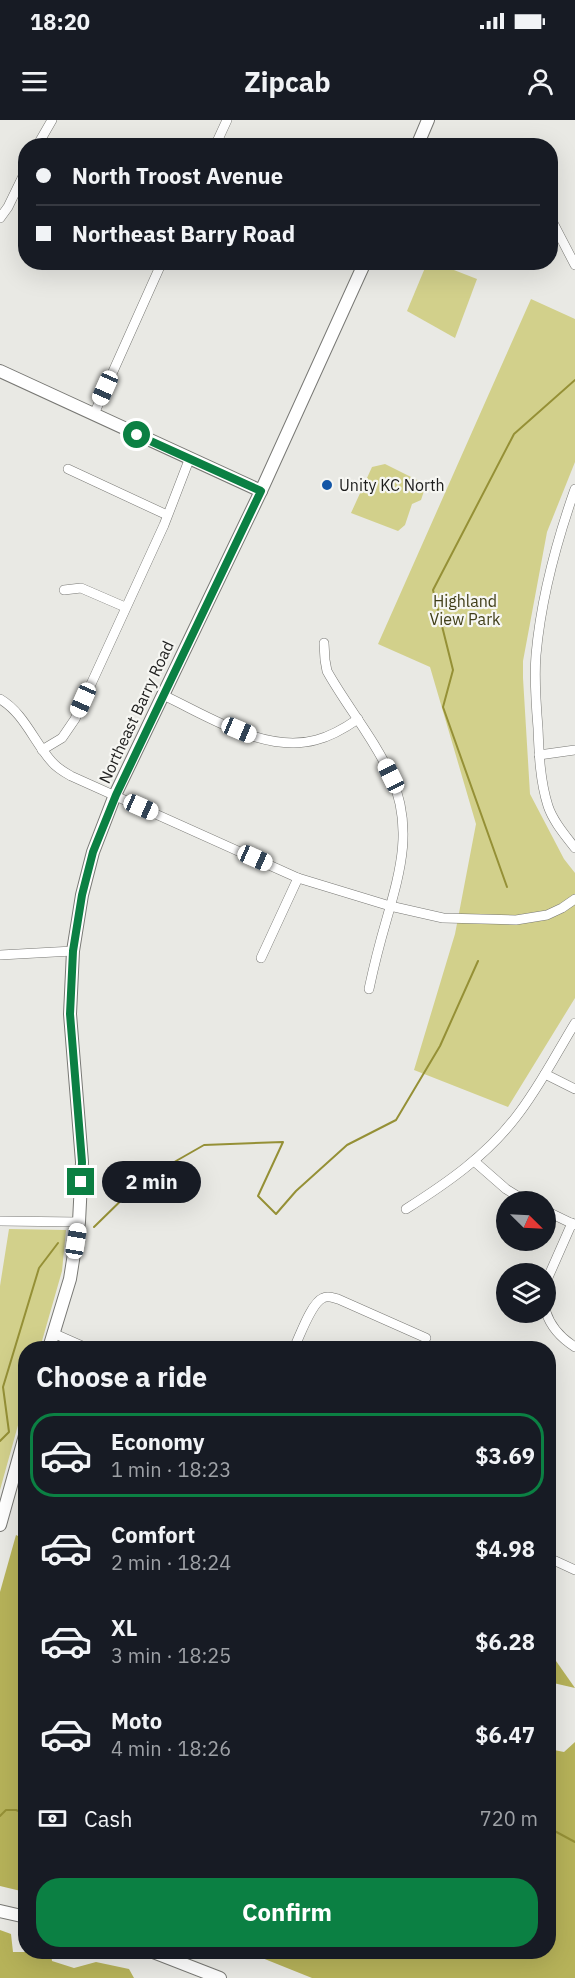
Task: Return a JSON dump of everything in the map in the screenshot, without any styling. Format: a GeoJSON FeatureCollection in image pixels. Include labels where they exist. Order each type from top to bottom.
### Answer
{"type":"FeatureCollection","features":[{"type":"Feature","properties":{"kind":"main road"},"geometry":{"type":"LineString","coordinates":[[420,138],[428,120]]}},
{"type":"Feature","properties":{"kind":"main road","name":"Northeast Barry Road"},"geometry":{"type":"LineString","coordinates":[[51,1341],[70,1279],[79,1222],[82,1162],[70,1014],[73,951],[82,895],[93,852],[116,795],[162,695],[261,491],[361,270]]}},
{"type":"Feature","properties":{"kind":"main road"},"geometry":{"type":"LineString","coordinates":[[0,371],[189,460],[261,491]]}},
{"type":"Feature","properties":{"kind":"main road"},"geometry":{"type":"LineString","coordinates":[[0,1525],[18,1461]]}},
{"type":"Feature","properties":{"kind":"main road"},"geometry":{"type":"LineString","coordinates":[[0,1911],[18,1915]]}},
{"type":"Feature","properties":{"kind":"main road"},"geometry":{"type":"LineString","coordinates":[[171,1959],[220,1978]]}},
{"type":"Feature","properties":{"kind":"street"},"geometry":{"type":"LineString","coordinates":[[42,138],[52,120]]}},
{"type":"Feature","properties":{"kind":"street"},"geometry":{"type":"LineString","coordinates":[[219,138],[227,120]]}},
{"type":"Feature","properties":{"kind":"street"},"geometry":{"type":"LineString","coordinates":[[0,218],[18,186]]}},
{"type":"Feature","properties":{"kind":"street"},"geometry":{"type":"LineString","coordinates":[[558,228],[575,265]]}},
{"type":"Feature","properties":{"kind":"street"},"geometry":{"type":"LineString","coordinates":[[94,414],[158,270]]}},
{"type":"Feature","properties":{"kind":"street"},"geometry":{"type":"LineString","coordinates":[[42,750],[62,738],[75,718],[164,525],[189,460]]}},
{"type":"Feature","properties":{"kind":"street"},"geometry":{"type":"LineString","coordinates":[[68,470],[167,515]]}},
{"type":"Feature","properties":{"kind":"street"},"geometry":{"type":"LineString","coordinates":[[575,489],[571,515],[551,566],[536,657],[542,783],[549,808],[575,848]]}},
{"type":"Feature","properties":{"kind":"street"},"geometry":{"type":"LineString","coordinates":[[64,590],[81,588],[126,607]]}},
{"type":"Feature","properties":{"kind":"street"},"geometry":{"type":"LineString","coordinates":[[324,643],[327,671],[388,770],[401,806],[404,831],[402,857],[369,989]]}},
{"type":"Feature","properties":{"kind":"street"},"geometry":{"type":"LineString","coordinates":[[162,695],[249,735],[285,744],[314,741],[339,731],[358,719]]}},
{"type":"Feature","properties":{"kind":"street"},"geometry":{"type":"LineString","coordinates":[[0,699],[14,709],[42,750],[61,770],[298,878],[390,906],[443,918],[516,920],[547,915],[575,899]]}},
{"type":"Feature","properties":{"kind":"street"},"geometry":{"type":"LineString","coordinates":[[539,755],[575,750]]}},
{"type":"Feature","properties":{"kind":"street"},"geometry":{"type":"LineString","coordinates":[[261,958],[298,878]]}},
{"type":"Feature","properties":{"kind":"street"},"geometry":{"type":"LineString","coordinates":[[0,955],[73,951]]}},
{"type":"Feature","properties":{"kind":"street"},"geometry":{"type":"LineString","coordinates":[[406,1209],[474,1161],[516,1117],[575,1023]]}},
{"type":"Feature","properties":{"kind":"street"},"geometry":{"type":"LineString","coordinates":[[544,1074],[575,1089]]}},
{"type":"Feature","properties":{"kind":"street"},"geometry":{"type":"LineString","coordinates":[[474,1161],[509,1191]]}},
{"type":"Feature","properties":{"kind":"street"},"geometry":{"type":"LineString","coordinates":[[555,1263],[573,1224],[556,1216]]}},
{"type":"Feature","properties":{"kind":"street"},"geometry":{"type":"LineString","coordinates":[[0,1221],[79,1222]]}},
{"type":"Feature","properties":{"kind":"street"},"geometry":{"type":"LineString","coordinates":[[297,1341],[315,1305],[328,1296],[426,1338]]}},
{"type":"Feature","properties":{"kind":"street"},"geometry":{"type":"LineString","coordinates":[[551,1323],[559,1335],[575,1347]]}},
{"type":"Feature","properties":{"kind":"street"},"geometry":{"type":"LineString","coordinates":[[53,1333],[71,1341]]}},
{"type":"Feature","properties":{"kind":"street"},"geometry":{"type":"LineString","coordinates":[[556,1561],[575,1569]]}},
{"type":"Feature","properties":{"kind":"green space"},"geometry":{"type":"Polygon","coordinates":[[[424,270],[454,270],[477,279],[455,338],[407,311],[424,270]]]}},
{"type":"Feature","properties":{"kind":"green space","name":"Highland View Park"},"geometry":{"type":"Polygon","coordinates":[[[531,299],[575,319],[575,462],[547,532],[523,661],[523,678],[530,794],[564,859],[575,873],[575,998],[508,1107],[414,1070],[455,934],[476,824],[430,667],[378,644],[531,299]]]}},
{"type":"Feature","properties":{"kind":"green space"},"geometry":{"type":"Polygon","coordinates":[[[385,464],[423,483],[424,491],[421,500],[412,504],[405,525],[398,531],[351,513],[372,467],[385,464]]]}},
{"type":"Feature","properties":{"kind":"green space"},"geometry":{"type":"Polygon","coordinates":[[[9,1229],[66,1230],[62,1271],[42,1341],[18,1341],[18,1425],[0,1490],[0,1286],[9,1229]]]}},
{"type":"Feature","properties":{"kind":"shaded area"},"geometry":{"type":"Polygon","coordinates":[[[16,1535],[18,1536],[18,1890],[0,1886],[0,1592],[16,1535]]]}},
{"type":"Feature","properties":{"kind":"shaded area"},"geometry":{"type":"Polygon","coordinates":[[[556,1661],[575,1688],[556,1684],[556,1661]]]}},
{"type":"Feature","properties":{"kind":"shaded area"},"geometry":{"type":"Polygon","coordinates":[[[575,1742],[575,1978],[312,1978],[264,1959],[556,1959],[556,1750],[564,1752],[575,1742]]]}},
{"type":"Feature","properties":{"kind":"shaded area"},"geometry":{"type":"Polygon","coordinates":[[[0,1930],[11,1934],[13,1952],[18,1952],[18,1959],[52,1959],[74,1968],[96,1962],[129,1969],[134,1978],[0,1978],[0,1930]]]}},
{"type":"Feature","properties":{"kind":"waterway"},"geometry":{"type":"LineString","coordinates":[[507,887],[443,707],[453,670],[433,590],[514,434],[575,380]]}},
{"type":"Feature","properties":{"kind":"waterway"},"geometry":{"type":"LineString","coordinates":[[94,1227],[141,1181],[204,1145],[283,1142],[258,1196],[276,1214],[296,1191],[347,1145],[396,1120],[440,1046],[478,961]]}},
{"type":"Feature","properties":{"kind":"waterway"},"geometry":{"type":"LineString","coordinates":[[0,1441],[9,1432],[3,1387],[39,1268],[58,1243]]}},
{"type":"Feature","properties":{"kind":"waterway"},"geometry":{"type":"LineString","coordinates":[[0,1816],[6,1810],[18,1811]]}},
{"type":"Feature","properties":{"kind":"waterway"},"geometry":{"type":"LineString","coordinates":[[556,1832],[575,1842]]}},
{"type":"Feature","properties":{"kind":"place","name":"Unity KC North"},"geometry":{"type":"Point","coordinates":[327,485]}},
{"type":"Feature","properties":{"kind":"route"},"geometry":{"type":"LineString","coordinates":[[81,1182],[82,1162],[70,1014],[73,951],[82,895],[93,852],[116,795],[261,491],[137,435]]}}]}
